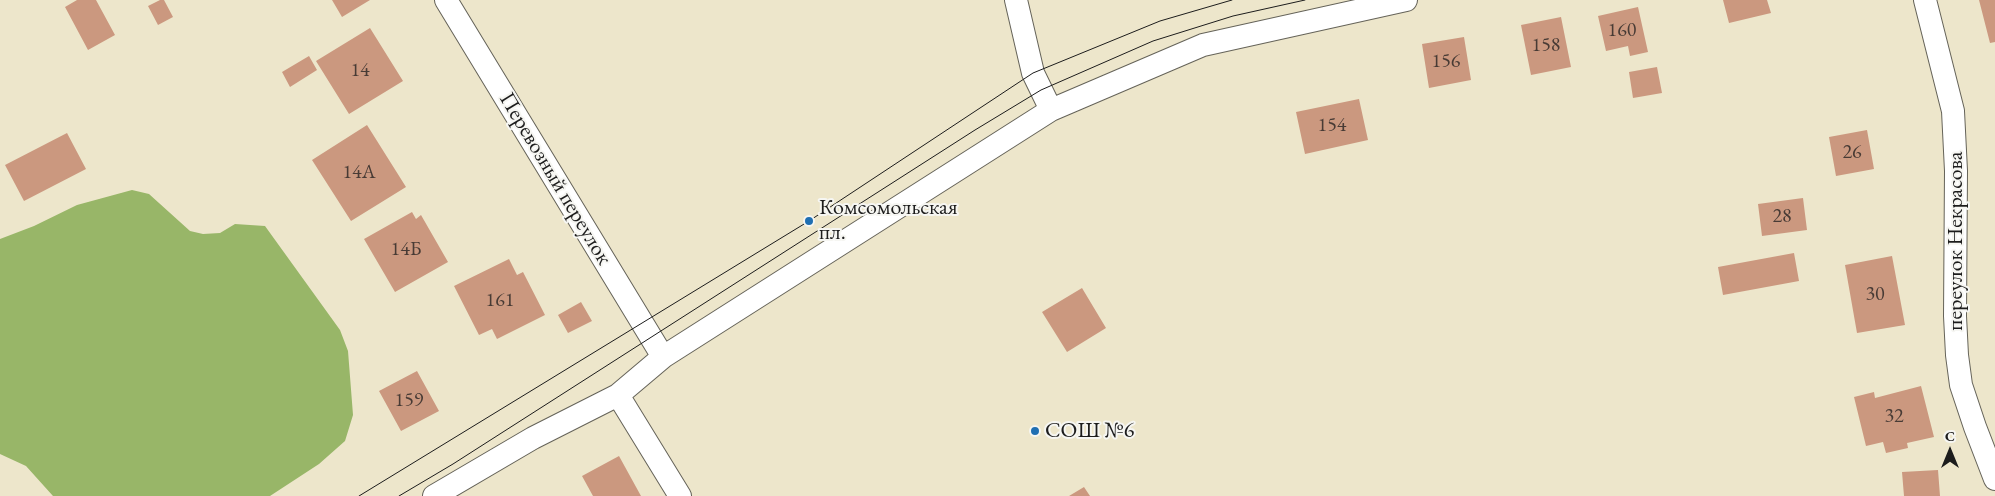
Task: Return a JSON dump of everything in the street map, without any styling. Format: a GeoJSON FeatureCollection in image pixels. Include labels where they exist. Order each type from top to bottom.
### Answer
{"type":"FeatureCollection","features":[{"type":"Feature","properties":{"kind":"street","name":"Перевозный переулок"},"geometry":{"type":"LineString","coordinates":[[446,0],[663,357]]}},
{"type":"Feature","properties":{"kind":"street"},"geometry":{"type":"LineString","coordinates":[[1016,0],[1033,73],[1051,110]]}},
{"type":"Feature","properties":{"kind":"street"},"geometry":{"type":"LineString","coordinates":[[434,496],[533,438],[618,395],[663,357],[1051,110],[1203,44],[1406,0]]}},
{"type":"Feature","properties":{"kind":"street","name":"переулок Некрасова"},"geometry":{"type":"LineString","coordinates":[[1925,0],[1952,112],[1955,135],[1955,316],[1961,385],[1995,479]]}},
{"type":"Feature","properties":{"kind":"street"},"geometry":{"type":"LineString","coordinates":[[618,395],[680,496]]}},
{"type":"Feature","properties":{"kind":"green space"},"geometry":{"type":"Polygon","coordinates":[[[132,190],[149,194],[190,231],[203,234],[220,233],[235,224],[265,226],[340,330],[348,351],[353,415],[345,441],[319,464],[270,496],[53,496],[26,466],[0,454],[0,239],[34,226],[77,205],[132,190]]]}},
{"type":"Feature","properties":{"kind":"building"},"geometry":{"type":"Polygon","coordinates":[[[77,0],[96,0],[115,35],[88,50],[65,7],[77,0]]]}},
{"type":"Feature","properties":{"kind":"building"},"geometry":{"type":"Polygon","coordinates":[[[164,0],[173,17],[158,25],[148,6],[164,0]]]}},
{"type":"Feature","properties":{"kind":"building"},"geometry":{"type":"Polygon","coordinates":[[[332,0],[370,0],[342,17],[332,0]]]}},
{"type":"Feature","properties":{"kind":"building"},"geometry":{"type":"Polygon","coordinates":[[[1723,0],[1767,0],[1771,13],[1729,23],[1723,0]]]}},
{"type":"Feature","properties":{"kind":"building"},"geometry":{"type":"Polygon","coordinates":[[[1979,0],[1995,0],[1995,42],[1990,43],[1979,0]]]}},
{"type":"Feature","properties":{"kind":"building"},"geometry":{"type":"Polygon","coordinates":[[[1638,7],[1648,52],[1630,56],[1628,46],[1606,51],[1598,16],[1638,7]]]}},
{"type":"Feature","properties":{"kind":"building"},"geometry":{"type":"Polygon","coordinates":[[[1561,17],[1571,67],[1531,75],[1521,25],[1561,17]]]}},
{"type":"Feature","properties":{"kind":"building"},"geometry":{"type":"Polygon","coordinates":[[[370,28],[403,81],[349,114],[316,61],[370,28]]]}},
{"type":"Feature","properties":{"kind":"building"},"geometry":{"type":"Polygon","coordinates":[[[1464,37],[1471,80],[1429,88],[1422,44],[1464,37]]]}},
{"type":"Feature","properties":{"kind":"building"},"geometry":{"type":"Polygon","coordinates":[[[309,56],[317,70],[290,87],[282,72],[309,56]]]}},
{"type":"Feature","properties":{"kind":"building"},"geometry":{"type":"Polygon","coordinates":[[[1657,67],[1662,93],[1633,98],[1629,72],[1657,67]]]}},
{"type":"Feature","properties":{"kind":"building"},"geometry":{"type":"Polygon","coordinates":[[[1359,99],[1368,140],[1305,154],[1296,112],[1359,99]]]}},
{"type":"Feature","properties":{"kind":"building"},"geometry":{"type":"Polygon","coordinates":[[[367,125],[406,187],[351,221],[312,160],[367,125]]]}},
{"type":"Feature","properties":{"kind":"building"},"geometry":{"type":"Polygon","coordinates":[[[1867,130],[1874,169],[1836,176],[1829,137],[1867,130]]]}},
{"type":"Feature","properties":{"kind":"building"},"geometry":{"type":"Polygon","coordinates":[[[67,133],[86,169],[24,201],[5,165],[67,133]]]}},
{"type":"Feature","properties":{"kind":"building"},"geometry":{"type":"Polygon","coordinates":[[[1803,198],[1807,230],[1762,236],[1758,204],[1803,198]]]}},
{"type":"Feature","properties":{"kind":"building"},"geometry":{"type":"Polygon","coordinates":[[[412,212],[416,219],[421,215],[448,262],[395,292],[364,239],[412,212]]]}},
{"type":"Feature","properties":{"kind":"building"},"geometry":{"type":"Polygon","coordinates":[[[1794,253],[1799,281],[1723,295],[1718,267],[1794,253]]]}},
{"type":"Feature","properties":{"kind":"building"},"geometry":{"type":"Polygon","coordinates":[[[1892,256],[1905,325],[1857,333],[1845,265],[1892,256]]]}},
{"type":"Feature","properties":{"kind":"building"},"geometry":{"type":"Polygon","coordinates":[[[509,259],[517,275],[523,272],[545,315],[497,339],[492,329],[479,335],[454,286],[509,259]]]}},
{"type":"Feature","properties":{"kind":"building"},"geometry":{"type":"Polygon","coordinates":[[[1082,288],[1106,328],[1067,352],[1042,312],[1082,288]]]}},
{"type":"Feature","properties":{"kind":"building"},"geometry":{"type":"Polygon","coordinates":[[[581,302],[592,321],[568,333],[558,315],[581,302]]]}},
{"type":"Feature","properties":{"kind":"building"},"geometry":{"type":"Polygon","coordinates":[[[417,371],[439,411],[401,431],[379,391],[417,371]]]}},
{"type":"Feature","properties":{"kind":"building"},"geometry":{"type":"Polygon","coordinates":[[[1921,386],[1934,437],[1907,443],[1908,448],[1886,453],[1883,442],[1866,446],[1854,397],[1874,392],[1875,398],[1921,386]]]}},
{"type":"Feature","properties":{"kind":"building"},"geometry":{"type":"Polygon","coordinates":[[[619,456],[641,496],[593,496],[582,476],[619,456]]]}},
{"type":"Feature","properties":{"kind":"building"},"geometry":{"type":"Polygon","coordinates":[[[1938,470],[1940,496],[1904,496],[1902,472],[1938,470]]]}},
{"type":"Feature","properties":{"kind":"building"},"geometry":{"type":"Polygon","coordinates":[[[1084,487],[1090,496],[1069,496],[1084,487]]]}},
{"type":"Feature","properties":{"kind":"tram line"},"geometry":{"type":"LineString","coordinates":[[359,496],[809,221],[1033,73],[1160,21],[1232,0]]}},
{"type":"Feature","properties":{"kind":"tram line"},"geometry":{"type":"LineString","coordinates":[[399,496],[453,464],[975,130],[1041,90],[1153,41],[1233,16],[1305,0]]}},
{"type":"Feature","properties":{"kind":"place","name":"Комсомольская пл."},"geometry":{"type":"Point","coordinates":[809,221]}},
{"type":"Feature","properties":{"kind":"place","name":"СОШ №6"},"geometry":{"type":"Point","coordinates":[1035,431]}}]}
